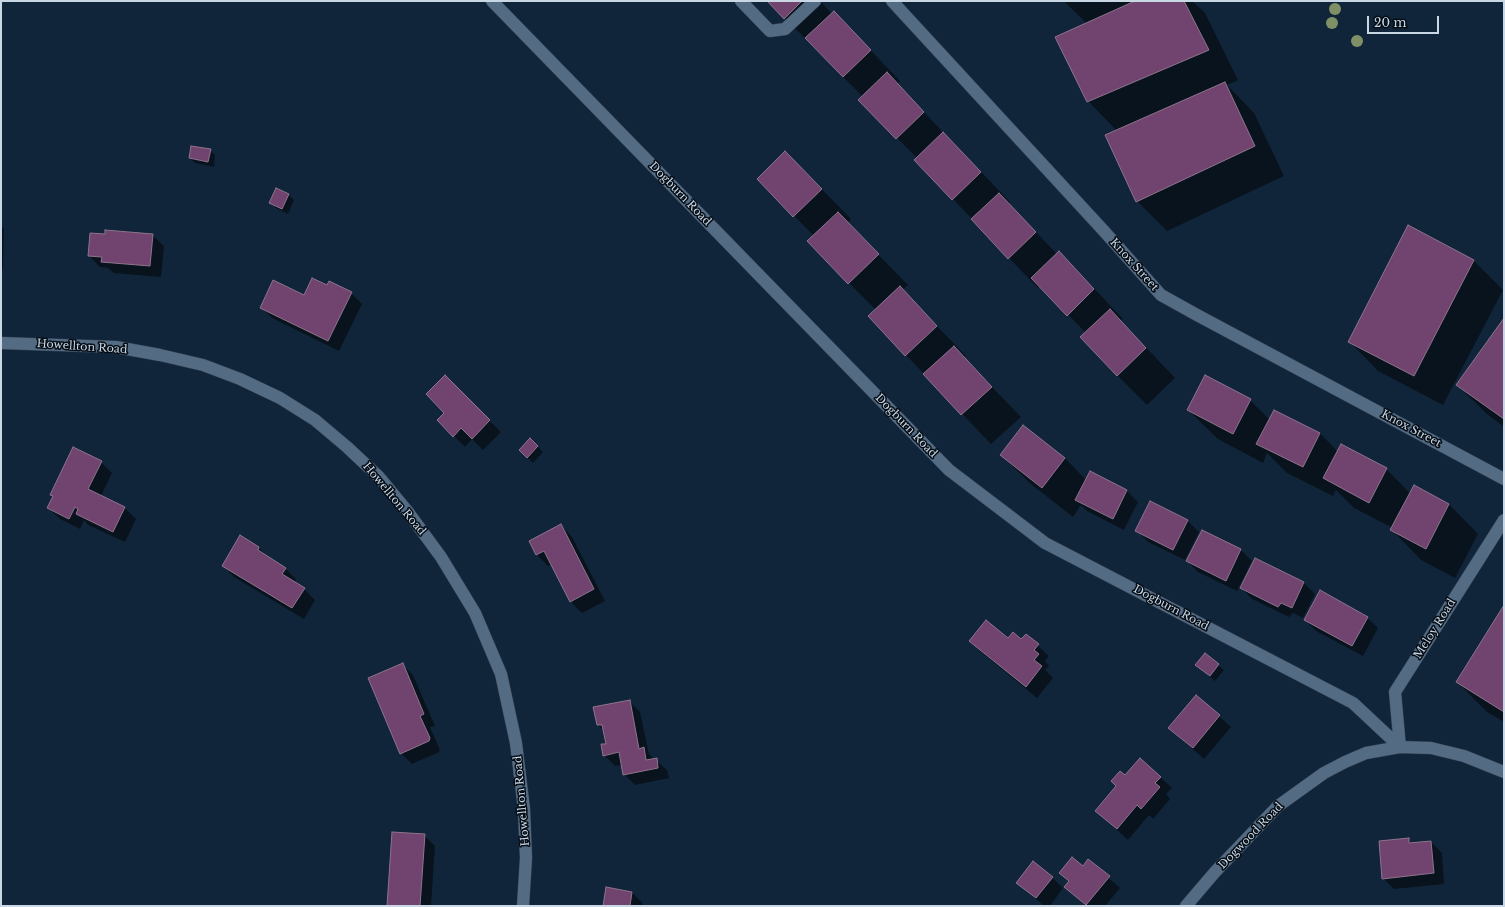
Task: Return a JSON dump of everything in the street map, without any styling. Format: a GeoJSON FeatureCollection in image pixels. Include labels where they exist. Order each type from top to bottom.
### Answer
{"type":"FeatureCollection","features":[{"type":"Feature","properties":{"kind":"street","name":"Dogburn Road"},"geometry":{"type":"LineString","coordinates":[[492,1],[949,470],[1045,543],[1352,703],[1400,747]]}},
{"type":"Feature","properties":{"kind":"street"},"geometry":{"type":"LineString","coordinates":[[741,1],[770,31],[785,29],[815,1]]}},
{"type":"Feature","properties":{"kind":"street","name":"Knox Street"},"geometry":{"type":"LineString","coordinates":[[892,1],[1160,294],[1504,479]]}},
{"type":"Feature","properties":{"kind":"street","name":"Howellton Road"},"geometry":{"type":"LineString","coordinates":[[1,343],[116,347],[203,365],[280,398],[315,420],[379,477],[408,512],[441,557],[475,613],[501,674],[516,743],[524,809],[526,858],[523,906]]}},
{"type":"Feature","properties":{"kind":"street","name":"Meloy Road"},"geometry":{"type":"LineString","coordinates":[[1400,747],[1395,692],[1504,520]]}},
{"type":"Feature","properties":{"kind":"street","name":"Dogwood Road"},"geometry":{"type":"LineString","coordinates":[[1186,906],[1215,872],[1278,806],[1324,773],[1366,753],[1400,747],[1431,748],[1480,761],[1504,772]]}},
{"type":"Feature","properties":{"kind":"building"},"geometry":{"type":"Polygon","coordinates":[[[767,1],[802,1],[784,19],[767,1]]]}},
{"type":"Feature","properties":{"kind":"building"},"geometry":{"type":"Polygon","coordinates":[[[1135,1],[1184,1],[1209,50],[1087,102],[1055,37],[1135,1]]]}},
{"type":"Feature","properties":{"kind":"building"},"geometry":{"type":"Polygon","coordinates":[[[834,11],[871,50],[843,77],[805,38],[834,11]]]}},
{"type":"Feature","properties":{"kind":"building"},"geometry":{"type":"Polygon","coordinates":[[[887,72],[924,112],[896,139],[858,100],[887,72]]]}},
{"type":"Feature","properties":{"kind":"building"},"geometry":{"type":"Polygon","coordinates":[[[1225,82],[1255,146],[1136,202],[1105,135],[1225,82]]]}},
{"type":"Feature","properties":{"kind":"building"},"geometry":{"type":"Polygon","coordinates":[[[943,132],[981,172],[952,200],[914,160],[943,132]]]}},
{"type":"Feature","properties":{"kind":"building"},"geometry":{"type":"Polygon","coordinates":[[[191,146],[211,149],[208,162],[189,158],[191,146]]]}},
{"type":"Feature","properties":{"kind":"building"},"geometry":{"type":"Polygon","coordinates":[[[785,151],[822,189],[793,217],[757,179],[785,151]]]}},
{"type":"Feature","properties":{"kind":"building"},"geometry":{"type":"Polygon","coordinates":[[[276,188],[289,194],[282,209],[269,203],[276,188]]]}},
{"type":"Feature","properties":{"kind":"building"},"geometry":{"type":"Polygon","coordinates":[[[999,193],[1036,232],[1008,259],[971,219],[999,193]]]}},
{"type":"Feature","properties":{"kind":"building"},"geometry":{"type":"Polygon","coordinates":[[[838,212],[879,254],[848,284],[807,241],[838,212]]]}},
{"type":"Feature","properties":{"kind":"building"},"geometry":{"type":"Polygon","coordinates":[[[1408,225],[1474,260],[1414,376],[1348,342],[1408,225]]]}},
{"type":"Feature","properties":{"kind":"building"},"geometry":{"type":"Polygon","coordinates":[[[105,230],[153,234],[150,266],[101,262],[102,257],[88,256],[90,233],[105,234],[105,230]]]}},
{"type":"Feature","properties":{"kind":"building"},"geometry":{"type":"Polygon","coordinates":[[[1059,251],[1094,289],[1067,316],[1031,278],[1059,251]]]}},
{"type":"Feature","properties":{"kind":"building"},"geometry":{"type":"Polygon","coordinates":[[[312,278],[327,285],[329,281],[352,292],[328,341],[260,308],[273,280],[304,295],[312,278]]]}},
{"type":"Feature","properties":{"kind":"building"},"geometry":{"type":"Polygon","coordinates":[[[900,286],[937,326],[905,356],[868,316],[900,286]]]}},
{"type":"Feature","properties":{"kind":"building"},"geometry":{"type":"Polygon","coordinates":[[[1110,309],[1146,348],[1117,376],[1080,337],[1110,309]]]}},
{"type":"Feature","properties":{"kind":"building"},"geometry":{"type":"Polygon","coordinates":[[[1504,318],[1504,419],[1456,385],[1504,318]]]}},
{"type":"Feature","properties":{"kind":"building"},"geometry":{"type":"Polygon","coordinates":[[[954,346],[992,387],[961,415],[923,374],[954,346]]]}},
{"type":"Feature","properties":{"kind":"building"},"geometry":{"type":"Polygon","coordinates":[[[445,375],[490,420],[472,439],[461,428],[453,437],[437,420],[444,413],[426,394],[445,375]]]}},
{"type":"Feature","properties":{"kind":"building"},"geometry":{"type":"Polygon","coordinates":[[[1205,375],[1251,399],[1233,434],[1187,410],[1205,375]]]}},
{"type":"Feature","properties":{"kind":"building"},"geometry":{"type":"Polygon","coordinates":[[[1274,410],[1320,433],[1303,467],[1256,444],[1274,410]]]}},
{"type":"Feature","properties":{"kind":"building"},"geometry":{"type":"Polygon","coordinates":[[[1023,425],[1065,458],[1042,488],[1000,455],[1023,425]]]}},
{"type":"Feature","properties":{"kind":"building"},"geometry":{"type":"Polygon","coordinates":[[[530,438],[538,446],[527,458],[519,450],[530,438]]]}},
{"type":"Feature","properties":{"kind":"building"},"geometry":{"type":"Polygon","coordinates":[[[1341,444],[1387,468],[1369,503],[1323,478],[1341,444]]]}},
{"type":"Feature","properties":{"kind":"building"},"geometry":{"type":"Polygon","coordinates":[[[73,447],[102,461],[88,489],[125,507],[113,532],[76,514],[78,509],[75,507],[69,519],[47,508],[53,496],[50,495],[73,447]]]}},
{"type":"Feature","properties":{"kind":"building"},"geometry":{"type":"Polygon","coordinates":[[[1090,471],[1127,490],[1113,519],[1075,500],[1090,471]]]}},
{"type":"Feature","properties":{"kind":"building"},"geometry":{"type":"Polygon","coordinates":[[[1414,485],[1449,504],[1426,549],[1390,530],[1414,485]]]}},
{"type":"Feature","properties":{"kind":"building"},"geometry":{"type":"Polygon","coordinates":[[[1150,501],[1188,520],[1173,550],[1135,531],[1150,501]]]}},
{"type":"Feature","properties":{"kind":"building"},"geometry":{"type":"Polygon","coordinates":[[[561,524],[594,589],[570,602],[544,551],[536,555],[529,541],[561,524]]]}},
{"type":"Feature","properties":{"kind":"building"},"geometry":{"type":"Polygon","coordinates":[[[1202,530],[1241,549],[1226,581],[1186,561],[1202,530]]]}},
{"type":"Feature","properties":{"kind":"building"},"geometry":{"type":"Polygon","coordinates":[[[240,535],[259,547],[258,550],[286,568],[282,574],[305,588],[292,608],[222,566],[240,535]]]}},
{"type":"Feature","properties":{"kind":"building"},"geometry":{"type":"Polygon","coordinates":[[[1255,558],[1304,582],[1292,608],[1281,603],[1278,607],[1240,588],[1255,558]]]}},
{"type":"Feature","properties":{"kind":"building"},"geometry":{"type":"Polygon","coordinates":[[[1320,590],[1368,617],[1352,646],[1304,620],[1320,590]]]}},
{"type":"Feature","properties":{"kind":"building"},"geometry":{"type":"Polygon","coordinates":[[[1504,605],[1504,712],[1456,682],[1504,605]]]}},
{"type":"Feature","properties":{"kind":"building"},"geometry":{"type":"Polygon","coordinates":[[[986,620],[1008,638],[1013,632],[1021,639],[1026,634],[1039,644],[1034,650],[1039,654],[1034,660],[1042,666],[1026,687],[969,641],[986,620]]]}},
{"type":"Feature","properties":{"kind":"building"},"geometry":{"type":"Polygon","coordinates":[[[1205,653],[1219,664],[1210,676],[1195,665],[1205,653]]]}},
{"type":"Feature","properties":{"kind":"building"},"geometry":{"type":"Polygon","coordinates":[[[403,663],[424,714],[420,716],[430,738],[429,741],[400,754],[368,678],[403,663]]]}},
{"type":"Feature","properties":{"kind":"building"},"geometry":{"type":"Polygon","coordinates":[[[1196,695],[1220,715],[1193,748],[1168,728],[1196,695]]]}},
{"type":"Feature","properties":{"kind":"building"},"geometry":{"type":"Polygon","coordinates":[[[630,700],[639,749],[644,747],[646,760],[657,758],[658,768],[623,775],[619,752],[603,756],[601,744],[606,744],[602,725],[597,725],[593,707],[630,700]]]}},
{"type":"Feature","properties":{"kind":"building"},"geometry":{"type":"Polygon","coordinates":[[[1140,758],[1161,777],[1155,783],[1160,787],[1141,809],[1137,805],[1117,829],[1095,811],[1116,786],[1111,781],[1120,771],[1125,775],[1140,758]]]}},
{"type":"Feature","properties":{"kind":"building"},"geometry":{"type":"Polygon","coordinates":[[[392,832],[425,834],[420,906],[387,906],[392,832]]]}},
{"type":"Feature","properties":{"kind":"building"},"geometry":{"type":"Polygon","coordinates":[[[1409,838],[1409,843],[1431,841],[1434,873],[1382,879],[1379,841],[1409,838]]]}},
{"type":"Feature","properties":{"kind":"building"},"geometry":{"type":"Polygon","coordinates":[[[1072,857],[1083,866],[1088,859],[1110,876],[1086,905],[1064,887],[1069,881],[1059,873],[1072,857]]]}},
{"type":"Feature","properties":{"kind":"building"},"geometry":{"type":"Polygon","coordinates":[[[1033,861],[1053,877],[1036,898],[1016,883],[1033,861]]]}},
{"type":"Feature","properties":{"kind":"building"},"geometry":{"type":"Polygon","coordinates":[[[606,887],[632,892],[630,906],[603,906],[606,887]]]}}]}
